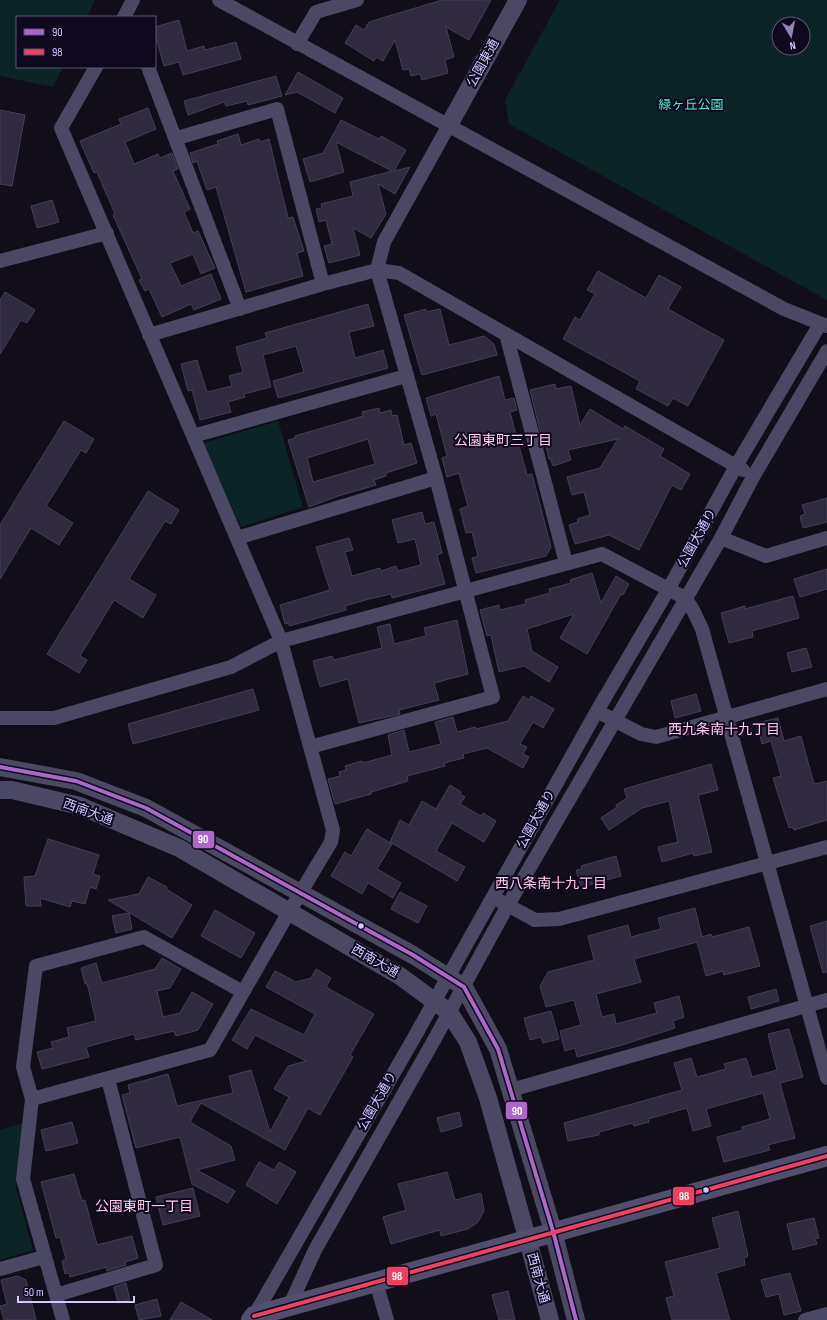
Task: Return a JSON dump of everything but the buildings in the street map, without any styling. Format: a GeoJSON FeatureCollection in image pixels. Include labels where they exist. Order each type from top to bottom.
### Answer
{"type":"FeatureCollection","features":[{"type":"Feature","properties":{"kind":"main road"},"geometry":{"type":"LineString","coordinates":[[252,1318],[284,1313],[376,1282],[527,1238],[827,1156]]}},
{"type":"Feature","properties":{"kind":"street"},"geometry":{"type":"LineString","coordinates":[[219,0],[784,309],[824,325]]}},
{"type":"Feature","properties":{"kind":"street"},"geometry":{"type":"LineString","coordinates":[[297,44],[316,12],[357,0]]}},
{"type":"Feature","properties":{"kind":"street","name":"公園東通"},"geometry":{"type":"LineString","coordinates":[[449,125],[518,0]]}},
{"type":"Feature","properties":{"kind":"street"},"geometry":{"type":"LineString","coordinates":[[32,1099],[210,1050],[331,842],[332,830],[281,641],[62,128],[95,68]]}},
{"type":"Feature","properties":{"kind":"street"},"geometry":{"type":"LineString","coordinates":[[148,68],[177,138],[240,309]]}},
{"type":"Feature","properties":{"kind":"street"},"geometry":{"type":"LineString","coordinates":[[177,138],[277,110],[323,284]]}},
{"type":"Feature","properties":{"kind":"street"},"geometry":{"type":"LineString","coordinates":[[310,747],[493,697],[436,478],[377,270],[384,242],[449,125]]}},
{"type":"Feature","properties":{"kind":"street"},"geometry":{"type":"LineString","coordinates":[[0,261],[107,233]]}},
{"type":"Feature","properties":{"kind":"street"},"geometry":{"type":"LineString","coordinates":[[149,334],[377,270],[399,273],[753,477]]}},
{"type":"Feature","properties":{"kind":"street","name":"公園大通り"},"geometry":{"type":"LineString","coordinates":[[252,1318],[493,897],[597,711],[668,590],[736,466],[824,325]]}},
{"type":"Feature","properties":{"kind":"street"},"geometry":{"type":"LineString","coordinates":[[506,334],[566,562]]}},
{"type":"Feature","properties":{"kind":"street","name":"公園大通り"},"geometry":{"type":"LineString","coordinates":[[284,1313],[315,1250],[464,987],[508,905],[721,538],[753,477],[827,351]]}},
{"type":"Feature","properties":{"kind":"street"},"geometry":{"type":"LineString","coordinates":[[193,436],[406,376]]}},
{"type":"Feature","properties":{"kind":"street"},"geometry":{"type":"LineString","coordinates":[[237,538],[436,478]]}},
{"type":"Feature","properties":{"kind":"street"},"geometry":{"type":"LineString","coordinates":[[721,538],[766,556],[827,538]]}},
{"type":"Feature","properties":{"kind":"street"},"geometry":{"type":"LineString","coordinates":[[0,718],[54,718],[232,667],[281,641],[566,562],[602,554],[685,598],[693,610],[702,629],[827,1078]]}},
{"type":"Feature","properties":{"kind":"street"},"geometry":{"type":"LineString","coordinates":[[597,711],[641,734],[656,737],[827,689]]}},
{"type":"Feature","properties":{"kind":"street","name":"西南大通"},"geometry":{"type":"LineString","coordinates":[[0,767],[76,781],[146,808],[413,955],[464,987],[498,1049],[553,1231],[576,1320]]}},
{"type":"Feature","properties":{"kind":"street","name":"西南大通"},"geometry":{"type":"LineString","coordinates":[[0,790],[12,790],[80,806],[179,848],[400,976],[449,1012],[468,1042],[488,1098],[550,1320]]}},
{"type":"Feature","properties":{"kind":"street"},"geometry":{"type":"LineString","coordinates":[[493,897],[535,920],[560,919],[827,847]]}},
{"type":"Feature","properties":{"kind":"street"},"geometry":{"type":"LineString","coordinates":[[63,1320],[23,1179],[32,1099],[23,1067],[36,966],[144,937],[244,992]]}},
{"type":"Feature","properties":{"kind":"street"},"geometry":{"type":"LineString","coordinates":[[511,1090],[827,1000]]}},
{"type":"Feature","properties":{"kind":"street"},"geometry":{"type":"LineString","coordinates":[[56,1295],[156,1265],[108,1079]]}},
{"type":"Feature","properties":{"kind":"street"},"geometry":{"type":"LineString","coordinates":[[0,1269],[44,1257]]}},
{"type":"Feature","properties":{"kind":"street"},"geometry":{"type":"LineString","coordinates":[[376,1282],[387,1320]]}},
{"type":"Feature","properties":{"kind":"street"},"geometry":{"type":"LineString","coordinates":[[805,1320],[827,1314]]}},
{"type":"Feature","properties":{"kind":"green space"},"geometry":{"type":"Polygon","coordinates":[[[0,0],[95,0],[87,16],[16,16],[16,68],[62,68],[53,87],[0,76],[0,0]]]}},
{"type":"Feature","properties":{"kind":"green space","name":"緑ヶ丘公園"},"geometry":{"type":"Polygon","coordinates":[[[560,0],[827,0],[827,300],[509,124],[505,100],[560,0]]]}},
{"type":"Feature","properties":{"kind":"green space"},"geometry":{"type":"Polygon","coordinates":[[[278,421],[303,507],[241,527],[203,443],[278,421]]]}},
{"type":"Feature","properties":{"kind":"green space"},"geometry":{"type":"Polygon","coordinates":[[[23,1123],[16,1188],[33,1250],[0,1260],[0,1130],[23,1123]]]}},
{"type":"Feature","properties":{"kind":"transit line","name":"90"},"geometry":{"type":"LineString","coordinates":[[0,767],[76,781],[146,808],[413,955],[464,987],[498,1049],[553,1231],[576,1320]]}},
{"type":"Feature","properties":{"kind":"transit line","name":"98"},"geometry":{"type":"LineString","coordinates":[[254,1316],[827,1156]]}},
{"type":"Feature","properties":{"kind":"district","name":"公園東町三丁目"},"geometry":{"type":"Point","coordinates":[503,440]}},
{"type":"Feature","properties":{"kind":"district","name":"西九条南十九丁目"},"geometry":{"type":"Point","coordinates":[724,729]}},
{"type":"Feature","properties":{"kind":"district","name":"西八条南十九丁目"},"geometry":{"type":"Point","coordinates":[551,883]}},
{"type":"Feature","properties":{"kind":"district","name":"公園東町一丁目"},"geometry":{"type":"Point","coordinates":[144,1206]}}]}
